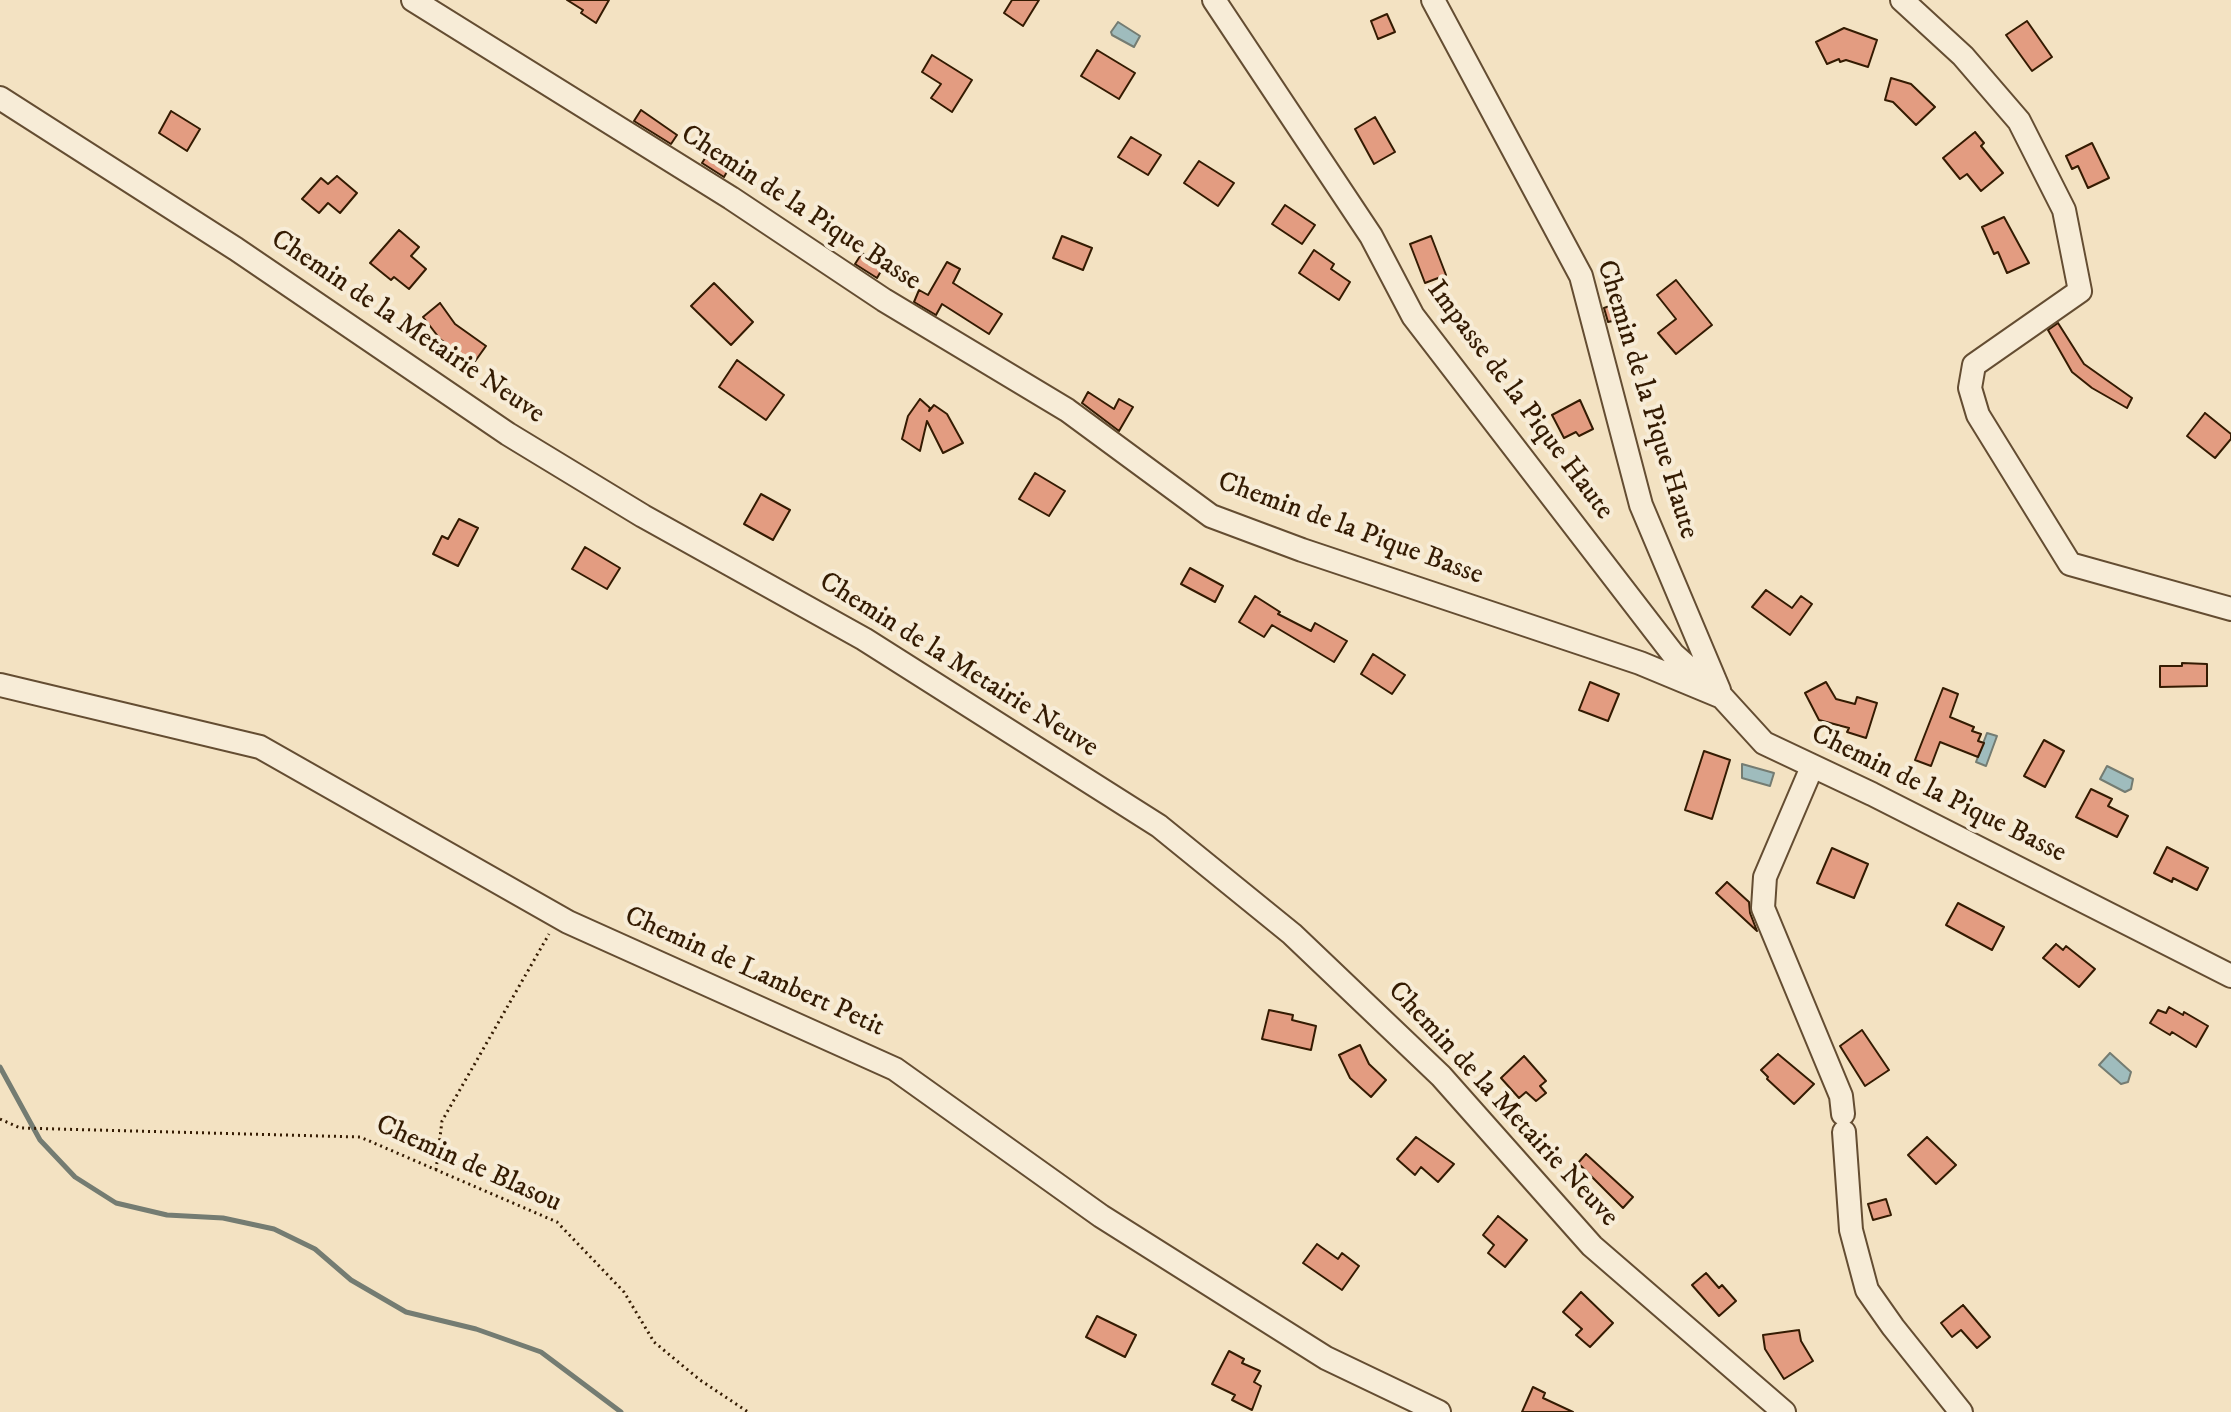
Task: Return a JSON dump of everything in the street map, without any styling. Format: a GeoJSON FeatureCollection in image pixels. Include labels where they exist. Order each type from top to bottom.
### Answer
{"type":"FeatureCollection","features":[{"type":"Feature","properties":{"kind":"street","name":"Chemin de la Pique Basse"},"geometry":{"type":"LineString","coordinates":[[413,0],[718,190],[884,300],[1067,410],[1211,516],[1302,550],[1640,663],[1722,697],[1764,743],[2231,976]]}},
{"type":"Feature","properties":{"kind":"street","name":"Impasse de la Pique Haute"},"geometry":{"type":"LineString","coordinates":[[1214,0],[1371,236],[1413,316],[1673,654],[1722,697]]}},
{"type":"Feature","properties":{"kind":"street","name":"Chemin de la Pique Haute"},"geometry":{"type":"LineString","coordinates":[[1433,0],[1581,276],[1641,505],[1722,697]]}},
{"type":"Feature","properties":{"kind":"street"},"geometry":{"type":"LineString","coordinates":[[1902,0],[1963,56],[2019,121],[2064,210],[2080,291],[1974,365],[1970,388],[1978,415],[2070,564],[2231,609]]}},
{"type":"Feature","properties":{"kind":"street","name":"Chemin de la Metairie Neuve"},"geometry":{"type":"LineString","coordinates":[[0,98],[236,249],[508,434],[643,516],[864,639],[1159,826],[1292,934],[1441,1076],[1592,1246],[1784,1412]]}},
{"type":"Feature","properties":{"kind":"street","name":"Chemin de Lambert Petit"},"geometry":{"type":"LineString","coordinates":[[0,685],[260,747],[559,917],[895,1069],[1101,1216],[1326,1358],[1439,1412]]}},
{"type":"Feature","properties":{"kind":"street"},"geometry":{"type":"LineString","coordinates":[[1812,767],[1765,877],[1763,908],[1841,1096],[1851,1230],[1867,1290],[1961,1412]]}},
{"type":"Feature","properties":{"kind":"path"},"geometry":{"type":"LineString","coordinates":[[436,1170],[442,1121],[559,917]]}},
{"type":"Feature","properties":{"kind":"path","name":"Chemin de Blasou"},"geometry":{"type":"LineString","coordinates":[[0,1119],[20,1128],[360,1137],[557,1222],[624,1292],[654,1342],[700,1380],[748,1412]]}},
{"type":"Feature","properties":{"kind":"water"},"geometry":{"type":"Polygon","coordinates":[[[1118,22],[1140,36],[1134,47],[1112,35],[1118,22]]]}},
{"type":"Feature","properties":{"kind":"water"},"geometry":{"type":"Polygon","coordinates":[[[1987,733],[1997,736],[1986,766],[1976,762],[1987,733]]]}},
{"type":"Feature","properties":{"kind":"water"},"geometry":{"type":"Polygon","coordinates":[[[1742,764],[1774,773],[1770,786],[1742,778],[1742,764]]]}},
{"type":"Feature","properties":{"kind":"water"},"geometry":{"type":"Polygon","coordinates":[[[2107,766],[2133,779],[2131,789],[2125,792],[2100,779],[2107,766]]]}},
{"type":"Feature","properties":{"kind":"water"},"geometry":{"type":"Polygon","coordinates":[[[2110,1053],[2131,1072],[2128,1082],[2121,1084],[2099,1065],[2110,1053]]]}},
{"type":"Feature","properties":{"kind":"building"},"geometry":{"type":"Polygon","coordinates":[[[567,0],[609,0],[596,23],[567,0]]]}},
{"type":"Feature","properties":{"kind":"building"},"geometry":{"type":"Polygon","coordinates":[[[1012,0],[1039,0],[1023,26],[1004,13],[1012,0]]]}},
{"type":"Feature","properties":{"kind":"building"},"geometry":{"type":"Polygon","coordinates":[[[1387,14],[1395,32],[1378,39],[1371,21],[1387,14]]]}},
{"type":"Feature","properties":{"kind":"building"},"geometry":{"type":"Polygon","coordinates":[[[2027,21],[2052,57],[2032,71],[2006,35],[2027,21]]]}},
{"type":"Feature","properties":{"kind":"building"},"geometry":{"type":"Polygon","coordinates":[[[1844,28],[1877,40],[1868,67],[1846,60],[1840,62],[1839,59],[1827,64],[1816,42],[1844,28]]]}},
{"type":"Feature","properties":{"kind":"building"},"geometry":{"type":"Polygon","coordinates":[[[1097,50],[1135,73],[1119,99],[1081,76],[1097,50]]]}},
{"type":"Feature","properties":{"kind":"building"},"geometry":{"type":"Polygon","coordinates":[[[932,55],[972,80],[952,112],[931,98],[941,84],[922,72],[932,55]]]}},
{"type":"Feature","properties":{"kind":"building"},"geometry":{"type":"Polygon","coordinates":[[[1891,78],[1911,84],[1935,107],[1916,125],[1893,102],[1885,100],[1891,78]]]}},
{"type":"Feature","properties":{"kind":"building"},"geometry":{"type":"Polygon","coordinates":[[[641,110],[677,135],[671,144],[634,121],[641,110]]]}},
{"type":"Feature","properties":{"kind":"building"},"geometry":{"type":"Polygon","coordinates":[[[171,111],[200,129],[187,151],[159,133],[171,111]]]}},
{"type":"Feature","properties":{"kind":"building"},"geometry":{"type":"Polygon","coordinates":[[[1375,117],[1395,152],[1374,164],[1355,129],[1375,117]]]}},
{"type":"Feature","properties":{"kind":"building"},"geometry":{"type":"Polygon","coordinates":[[[1975,132],[1984,143],[1981,146],[2003,173],[1981,191],[1967,174],[1960,179],[1943,158],[1975,132]]]}},
{"type":"Feature","properties":{"kind":"building"},"geometry":{"type":"Polygon","coordinates":[[[1131,137],[1161,155],[1148,175],[1118,157],[1131,137]]]}},
{"type":"Feature","properties":{"kind":"building"},"geometry":{"type":"Polygon","coordinates":[[[2092,143],[2109,178],[2088,188],[2078,166],[2072,169],[2066,156],[2092,143]]]}},
{"type":"Feature","properties":{"kind":"building"},"geometry":{"type":"Polygon","coordinates":[[[709,152],[732,163],[724,177],[702,163],[709,152]]]}},
{"type":"Feature","properties":{"kind":"building"},"geometry":{"type":"Polygon","coordinates":[[[1199,161],[1234,183],[1218,206],[1184,183],[1199,161]]]}},
{"type":"Feature","properties":{"kind":"building"},"geometry":{"type":"Polygon","coordinates":[[[337,176],[357,193],[340,213],[328,203],[319,213],[302,199],[321,178],[328,184],[337,176]]]}},
{"type":"Feature","properties":{"kind":"building"},"geometry":{"type":"Polygon","coordinates":[[[1285,205],[1315,225],[1302,244],[1272,224],[1285,205]]]}},
{"type":"Feature","properties":{"kind":"building"},"geometry":{"type":"Polygon","coordinates":[[[2004,217],[2029,263],[2007,273],[1982,227],[2004,217]]]}},
{"type":"Feature","properties":{"kind":"building"},"geometry":{"type":"Polygon","coordinates":[[[399,230],[419,247],[411,256],[426,269],[409,289],[394,277],[391,280],[370,263],[399,230]]]}},
{"type":"Feature","properties":{"kind":"building"},"geometry":{"type":"Polygon","coordinates":[[[1062,236],[1092,248],[1083,270],[1053,258],[1062,236]]]}},
{"type":"Feature","properties":{"kind":"building"},"geometry":{"type":"Polygon","coordinates":[[[1431,236],[1446,275],[1425,283],[1410,244],[1431,236]]]}},
{"type":"Feature","properties":{"kind":"building"},"geometry":{"type":"Polygon","coordinates":[[[1314,250],[1334,264],[1331,269],[1350,282],[1339,300],[1299,273],[1314,250]]]}},
{"type":"Feature","properties":{"kind":"building"},"geometry":{"type":"Polygon","coordinates":[[[862,253],[884,266],[877,278],[855,264],[862,253]]]}},
{"type":"Feature","properties":{"kind":"building"},"geometry":{"type":"Polygon","coordinates":[[[947,262],[960,269],[953,283],[1002,314],[989,334],[942,304],[936,315],[914,302],[919,290],[928,295],[947,262]]]}},
{"type":"Feature","properties":{"kind":"building"},"geometry":{"type":"Polygon","coordinates":[[[1676,280],[1712,325],[1676,354],[1658,333],[1676,319],[1657,295],[1676,280]]]}},
{"type":"Feature","properties":{"kind":"building"},"geometry":{"type":"Polygon","coordinates":[[[714,283],[753,322],[731,345],[691,306],[714,283]]]}},
{"type":"Feature","properties":{"kind":"building"},"geometry":{"type":"Polygon","coordinates":[[[1621,302],[1625,318],[1608,322],[1604,308],[1621,302]]]}},
{"type":"Feature","properties":{"kind":"building"},"geometry":{"type":"Polygon","coordinates":[[[440,303],[455,324],[486,346],[471,367],[455,355],[457,352],[440,339],[423,317],[440,303]]]}},
{"type":"Feature","properties":{"kind":"building"},"geometry":{"type":"Polygon","coordinates":[[[2058,323],[2084,364],[2132,398],[2127,408],[2092,388],[2072,372],[2048,330],[2058,323]]]}},
{"type":"Feature","properties":{"kind":"building"},"geometry":{"type":"Polygon","coordinates":[[[737,360],[784,395],[766,420],[719,387],[737,360]]]}},
{"type":"Feature","properties":{"kind":"building"},"geometry":{"type":"Polygon","coordinates":[[[1088,392],[1114,409],[1119,399],[1133,407],[1119,431],[1082,403],[1088,392]]]}},
{"type":"Feature","properties":{"kind":"building"},"geometry":{"type":"Polygon","coordinates":[[[920,399],[930,408],[929,411],[934,405],[947,414],[963,443],[943,453],[927,421],[920,451],[902,439],[908,416],[920,399]]]}},
{"type":"Feature","properties":{"kind":"building"},"geometry":{"type":"Polygon","coordinates":[[[1580,400],[1593,429],[1579,436],[1576,432],[1564,438],[1552,415],[1580,400]]]}},
{"type":"Feature","properties":{"kind":"building"},"geometry":{"type":"Polygon","coordinates":[[[2205,413],[2231,434],[2231,439],[2215,458],[2187,436],[2205,413]]]}},
{"type":"Feature","properties":{"kind":"building"},"geometry":{"type":"Polygon","coordinates":[[[1035,473],[1065,491],[1049,516],[1019,499],[1035,473]]]}},
{"type":"Feature","properties":{"kind":"building"},"geometry":{"type":"Polygon","coordinates":[[[761,494],[790,510],[773,540],[744,524],[761,494]]]}},
{"type":"Feature","properties":{"kind":"building"},"geometry":{"type":"Polygon","coordinates":[[[459,519],[478,528],[458,566],[433,554],[442,536],[448,539],[459,519]]]}},
{"type":"Feature","properties":{"kind":"building"},"geometry":{"type":"Polygon","coordinates":[[[585,547],[620,568],[607,589],[572,569],[585,547]]]}},
{"type":"Feature","properties":{"kind":"building"},"geometry":{"type":"Polygon","coordinates":[[[1190,568],[1223,586],[1215,602],[1181,584],[1190,568]]]}},
{"type":"Feature","properties":{"kind":"building"},"geometry":{"type":"Polygon","coordinates":[[[1766,590],[1792,608],[1801,596],[1812,604],[1790,635],[1752,607],[1766,590]]]}},
{"type":"Feature","properties":{"kind":"building"},"geometry":{"type":"Polygon","coordinates":[[[1255,596],[1280,612],[1278,614],[1311,631],[1315,623],[1347,641],[1334,662],[1272,625],[1264,637],[1239,622],[1255,596]]]}},
{"type":"Feature","properties":{"kind":"building"},"geometry":{"type":"Polygon","coordinates":[[[1373,654],[1405,675],[1392,694],[1361,674],[1373,654]]]}},
{"type":"Feature","properties":{"kind":"building"},"geometry":{"type":"Polygon","coordinates":[[[2182,663],[2207,664],[2207,686],[2160,687],[2160,666],[2182,666],[2182,663]]]}},
{"type":"Feature","properties":{"kind":"building"},"geometry":{"type":"Polygon","coordinates":[[[1590,682],[1619,694],[1608,721],[1579,710],[1590,682]]]}},
{"type":"Feature","properties":{"kind":"building"},"geometry":{"type":"Polygon","coordinates":[[[1826,682],[1836,699],[1855,704],[1857,697],[1877,703],[1866,738],[1847,732],[1849,728],[1819,720],[1805,693],[1826,682]]]}},
{"type":"Feature","properties":{"kind":"building"},"geometry":{"type":"Polygon","coordinates":[[[1943,688],[1958,694],[1950,717],[1974,727],[1972,731],[1981,734],[1978,741],[1984,743],[1978,757],[1940,742],[1931,766],[1915,760],[1943,688]]]}},
{"type":"Feature","properties":{"kind":"building"},"geometry":{"type":"Polygon","coordinates":[[[2044,740],[2064,751],[2045,787],[2024,776],[2044,740]]]}},
{"type":"Feature","properties":{"kind":"building"},"geometry":{"type":"Polygon","coordinates":[[[1704,751],[1730,760],[1712,819],[1685,810],[1704,751]]]}},
{"type":"Feature","properties":{"kind":"building"},"geometry":{"type":"Polygon","coordinates":[[[2091,789],[2112,799],[2108,806],[2128,816],[2117,837],[2076,817],[2091,789]]]}},
{"type":"Feature","properties":{"kind":"building"},"geometry":{"type":"Polygon","coordinates":[[[2167,847],[2208,868],[2197,890],[2154,873],[2167,847]]]}},
{"type":"Feature","properties":{"kind":"building"},"geometry":{"type":"Polygon","coordinates":[[[1832,848],[1868,864],[1854,898],[1817,883],[1832,848]]]}},
{"type":"Feature","properties":{"kind":"building"},"geometry":{"type":"Polygon","coordinates":[[[1727,882],[1749,902],[1757,931],[1716,893],[1727,882]]]}},
{"type":"Feature","properties":{"kind":"building"},"geometry":{"type":"Polygon","coordinates":[[[1958,903],[2004,927],[1992,950],[1946,925],[1958,903]]]}},
{"type":"Feature","properties":{"kind":"building"},"geometry":{"type":"Polygon","coordinates":[[[2056,944],[2063,950],[2066,946],[2095,969],[2079,987],[2043,958],[2056,944]]]}},
{"type":"Feature","properties":{"kind":"building"},"geometry":{"type":"Polygon","coordinates":[[[2169,1007],[2208,1026],[2196,1047],[2150,1023],[2158,1010],[2166,1013],[2169,1007]]]}},
{"type":"Feature","properties":{"kind":"building"},"geometry":{"type":"Polygon","coordinates":[[[1269,1010],[1293,1015],[1292,1020],[1316,1026],[1311,1050],[1262,1039],[1269,1010]]]}},
{"type":"Feature","properties":{"kind":"building"},"geometry":{"type":"Polygon","coordinates":[[[1862,1030],[1889,1070],[1865,1086],[1840,1046],[1862,1030]]]}},
{"type":"Feature","properties":{"kind":"building"},"geometry":{"type":"Polygon","coordinates":[[[1360,1045],[1369,1064],[1386,1080],[1371,1097],[1350,1078],[1339,1055],[1360,1045]]]}},
{"type":"Feature","properties":{"kind":"building"},"geometry":{"type":"Polygon","coordinates":[[[1778,1054],[1814,1084],[1794,1104],[1761,1070],[1778,1054]]]}},
{"type":"Feature","properties":{"kind":"building"},"geometry":{"type":"Polygon","coordinates":[[[1524,1056],[1546,1081],[1540,1086],[1546,1093],[1536,1101],[1526,1092],[1519,1098],[1501,1078],[1524,1056]]]}},
{"type":"Feature","properties":{"kind":"building"},"geometry":{"type":"Polygon","coordinates":[[[1416,1137],[1454,1164],[1438,1182],[1421,1167],[1415,1175],[1397,1159],[1416,1137]]]}},
{"type":"Feature","properties":{"kind":"building"},"geometry":{"type":"Polygon","coordinates":[[[1927,1137],[1956,1165],[1936,1184],[1908,1155],[1927,1137]]]}},
{"type":"Feature","properties":{"kind":"building"},"geometry":{"type":"Polygon","coordinates":[[[1586,1154],[1633,1197],[1623,1208],[1578,1163],[1586,1154]]]}},
{"type":"Feature","properties":{"kind":"building"},"geometry":{"type":"Polygon","coordinates":[[[1886,1199],[1891,1215],[1873,1220],[1868,1204],[1886,1199]]]}},
{"type":"Feature","properties":{"kind":"building"},"geometry":{"type":"Polygon","coordinates":[[[1498,1216],[1527,1240],[1505,1267],[1488,1253],[1494,1245],[1483,1235],[1498,1216]]]}},
{"type":"Feature","properties":{"kind":"building"},"geometry":{"type":"Polygon","coordinates":[[[1317,1244],[1338,1259],[1342,1253],[1359,1266],[1342,1290],[1303,1263],[1317,1244]]]}},
{"type":"Feature","properties":{"kind":"building"},"geometry":{"type":"Polygon","coordinates":[[[1706,1273],[1736,1301],[1719,1316],[1692,1285],[1706,1273]]]}},
{"type":"Feature","properties":{"kind":"building"},"geometry":{"type":"Polygon","coordinates":[[[1581,1292],[1613,1323],[1590,1347],[1576,1335],[1582,1329],[1563,1312],[1581,1292]]]}},
{"type":"Feature","properties":{"kind":"building"},"geometry":{"type":"Polygon","coordinates":[[[1963,1305],[1990,1337],[1977,1348],[1961,1330],[1952,1337],[1941,1323],[1963,1305]]]}},
{"type":"Feature","properties":{"kind":"building"},"geometry":{"type":"Polygon","coordinates":[[[1097,1316],[1136,1335],[1125,1357],[1086,1337],[1097,1316]]]}},
{"type":"Feature","properties":{"kind":"building"},"geometry":{"type":"Polygon","coordinates":[[[1799,1330],[1801,1341],[1813,1361],[1784,1379],[1765,1349],[1763,1335],[1799,1330]]]}},
{"type":"Feature","properties":{"kind":"building"},"geometry":{"type":"Polygon","coordinates":[[[1229,1351],[1244,1359],[1242,1363],[1260,1371],[1254,1382],[1261,1386],[1252,1410],[1232,1400],[1235,1395],[1212,1384],[1229,1351]]]}},
{"type":"Feature","properties":{"kind":"building"},"geometry":{"type":"Polygon","coordinates":[[[1533,1387],[1545,1393],[1543,1398],[1573,1412],[1522,1412],[1533,1387]]]}},
{"type":"Feature","properties":{"kind":"waterway"},"geometry":{"type":"LineString","coordinates":[[0,1067],[40,1140],[75,1177],[116,1203],[167,1215],[223,1218],[274,1229],[315,1249],[351,1280],[406,1312],[476,1329],[541,1352],[621,1412]]}}]}
